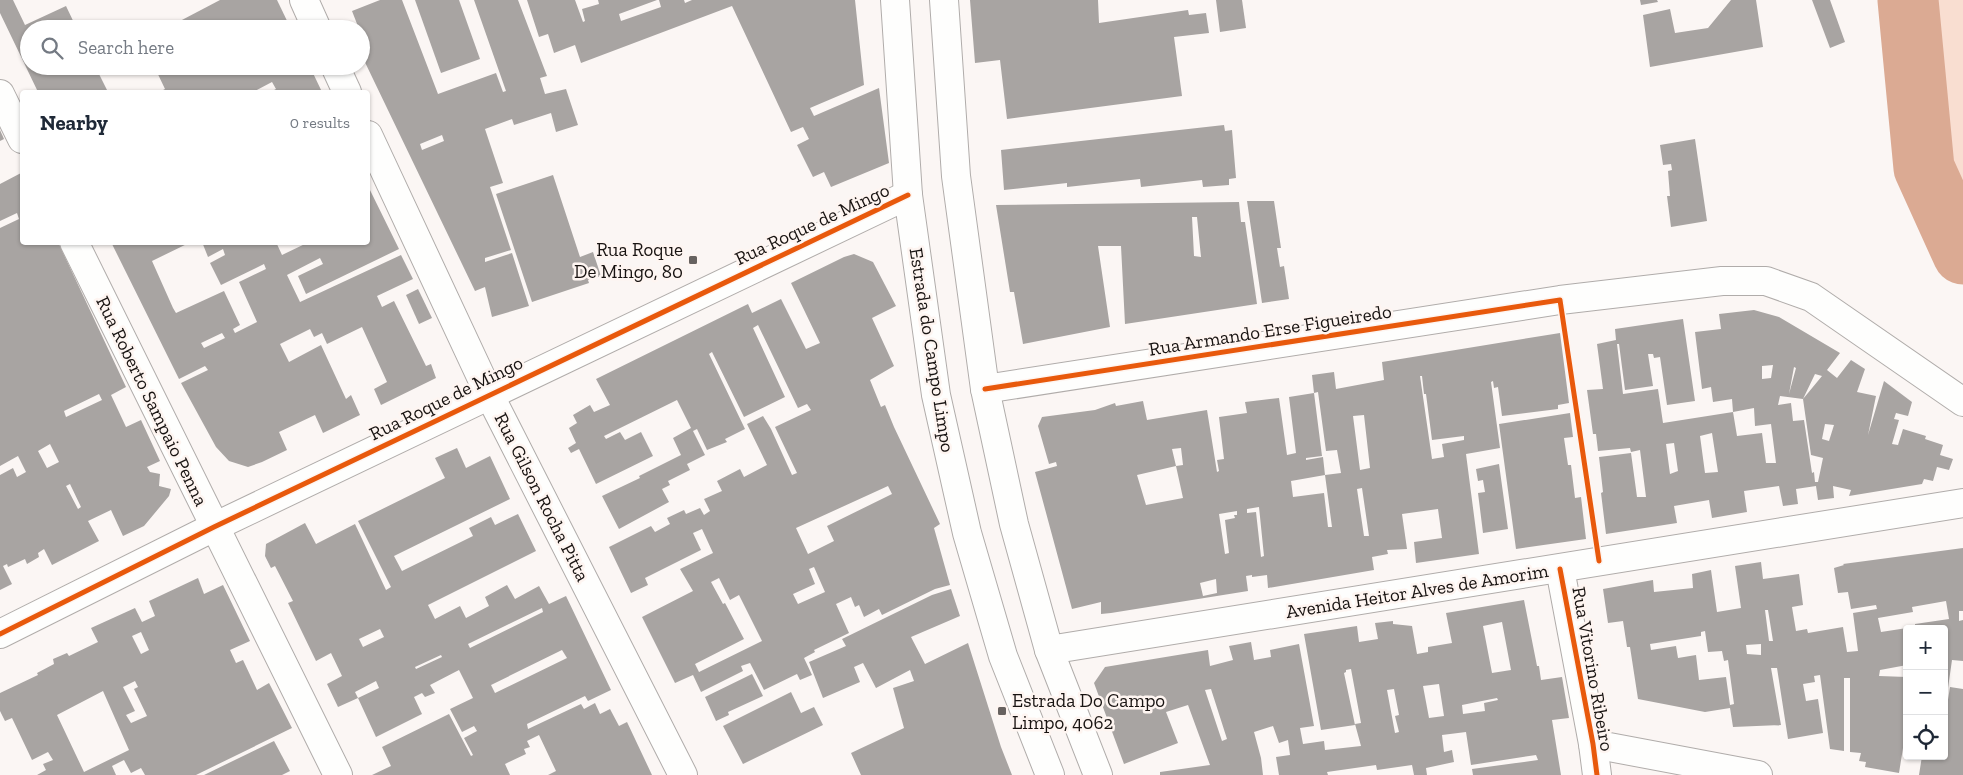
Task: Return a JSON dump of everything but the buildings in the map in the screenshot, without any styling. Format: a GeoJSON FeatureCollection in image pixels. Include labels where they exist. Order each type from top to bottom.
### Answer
{"type":"FeatureCollection","features":[{"type":"Feature","properties":{"kind":"street"},"geometry":{"type":"LineString","coordinates":[[304,0],[313,20]]}},
{"type":"Feature","properties":{"kind":"street","name":"Estrada do Campo Limpo"},"geometry":{"type":"LineString","coordinates":[[895,0],[908,195],[936,395],[967,533],[1003,656],[1050,775]]}},
{"type":"Feature","properties":{"kind":"street"},"geometry":{"type":"LineString","coordinates":[[944,0],[956,176],[985,389],[1014,524],[1049,650],[1098,775]]}},
{"type":"Feature","properties":{"kind":"street"},"geometry":{"type":"LineString","coordinates":[[339,75],[346,90]]}},
{"type":"Feature","properties":{"kind":"street"},"geometry":{"type":"LineString","coordinates":[[0,94],[20,135]]}},
{"type":"Feature","properties":{"kind":"street","name":"Rua Gilson Rocha Pitta"},"geometry":{"type":"LineString","coordinates":[[370,139],[489,394],[683,775]]}},
{"type":"Feature","properties":{"kind":"street","name":"Rua Roque de Mingo"},"geometry":{"type":"LineString","coordinates":[[0,634],[214,527],[489,394],[908,195]]}},
{"type":"Feature","properties":{"kind":"street","name":"Rua Roberto Sampaio Penna"},"geometry":{"type":"LineString","coordinates":[[75,245],[338,775]]}},
{"type":"Feature","properties":{"kind":"street","name":"Rua Armando Erse Figueiredo"},"geometry":{"type":"LineString","coordinates":[[985,389],[1560,300],[1722,280],[1766,281],[1811,297],[1963,402]]}},
{"type":"Feature","properties":{"kind":"street","name":"Avenida Heitor Alves de Amorim"},"geometry":{"type":"LineString","coordinates":[[1049,650],[1963,503]]}},
{"type":"Feature","properties":{"kind":"street","name":"Rua Vitorino Ribeiro"},"geometry":{"type":"LineString","coordinates":[[1560,569],[1593,744],[1597,775]]}},
{"type":"Feature","properties":{"kind":"street"},"geometry":{"type":"LineString","coordinates":[[1593,744],[1758,775]]}},
{"type":"Feature","properties":{"kind":"shaded area"},"geometry":{"type":"Polygon","coordinates":[[[1915,0],[1963,0],[1963,206],[1918,111],[1915,0]]]}},
{"type":"Feature","properties":{"kind":"waterway"},"geometry":{"type":"LineString","coordinates":[[1908,0],[1924,168],[1963,254]]}},
{"type":"Feature","properties":{"kind":"cycle path"},"geometry":{"type":"LineString","coordinates":[[0,634],[214,527],[908,195]]}},
{"type":"Feature","properties":{"kind":"cycle path"},"geometry":{"type":"LineString","coordinates":[[985,389],[1560,300],[1599,561]]}},
{"type":"Feature","properties":{"kind":"cycle path"},"geometry":{"type":"LineString","coordinates":[[1560,569],[1593,744],[1597,775]]}},
{"type":"Feature","properties":{"kind":"place","name":"Rua Roque De Mingo, 80"},"geometry":{"type":"Point","coordinates":[693,260]}},
{"type":"Feature","properties":{"kind":"place","name":"Estrada Do Campo Limpo, 4062"},"geometry":{"type":"Point","coordinates":[1002,711]}}]}
